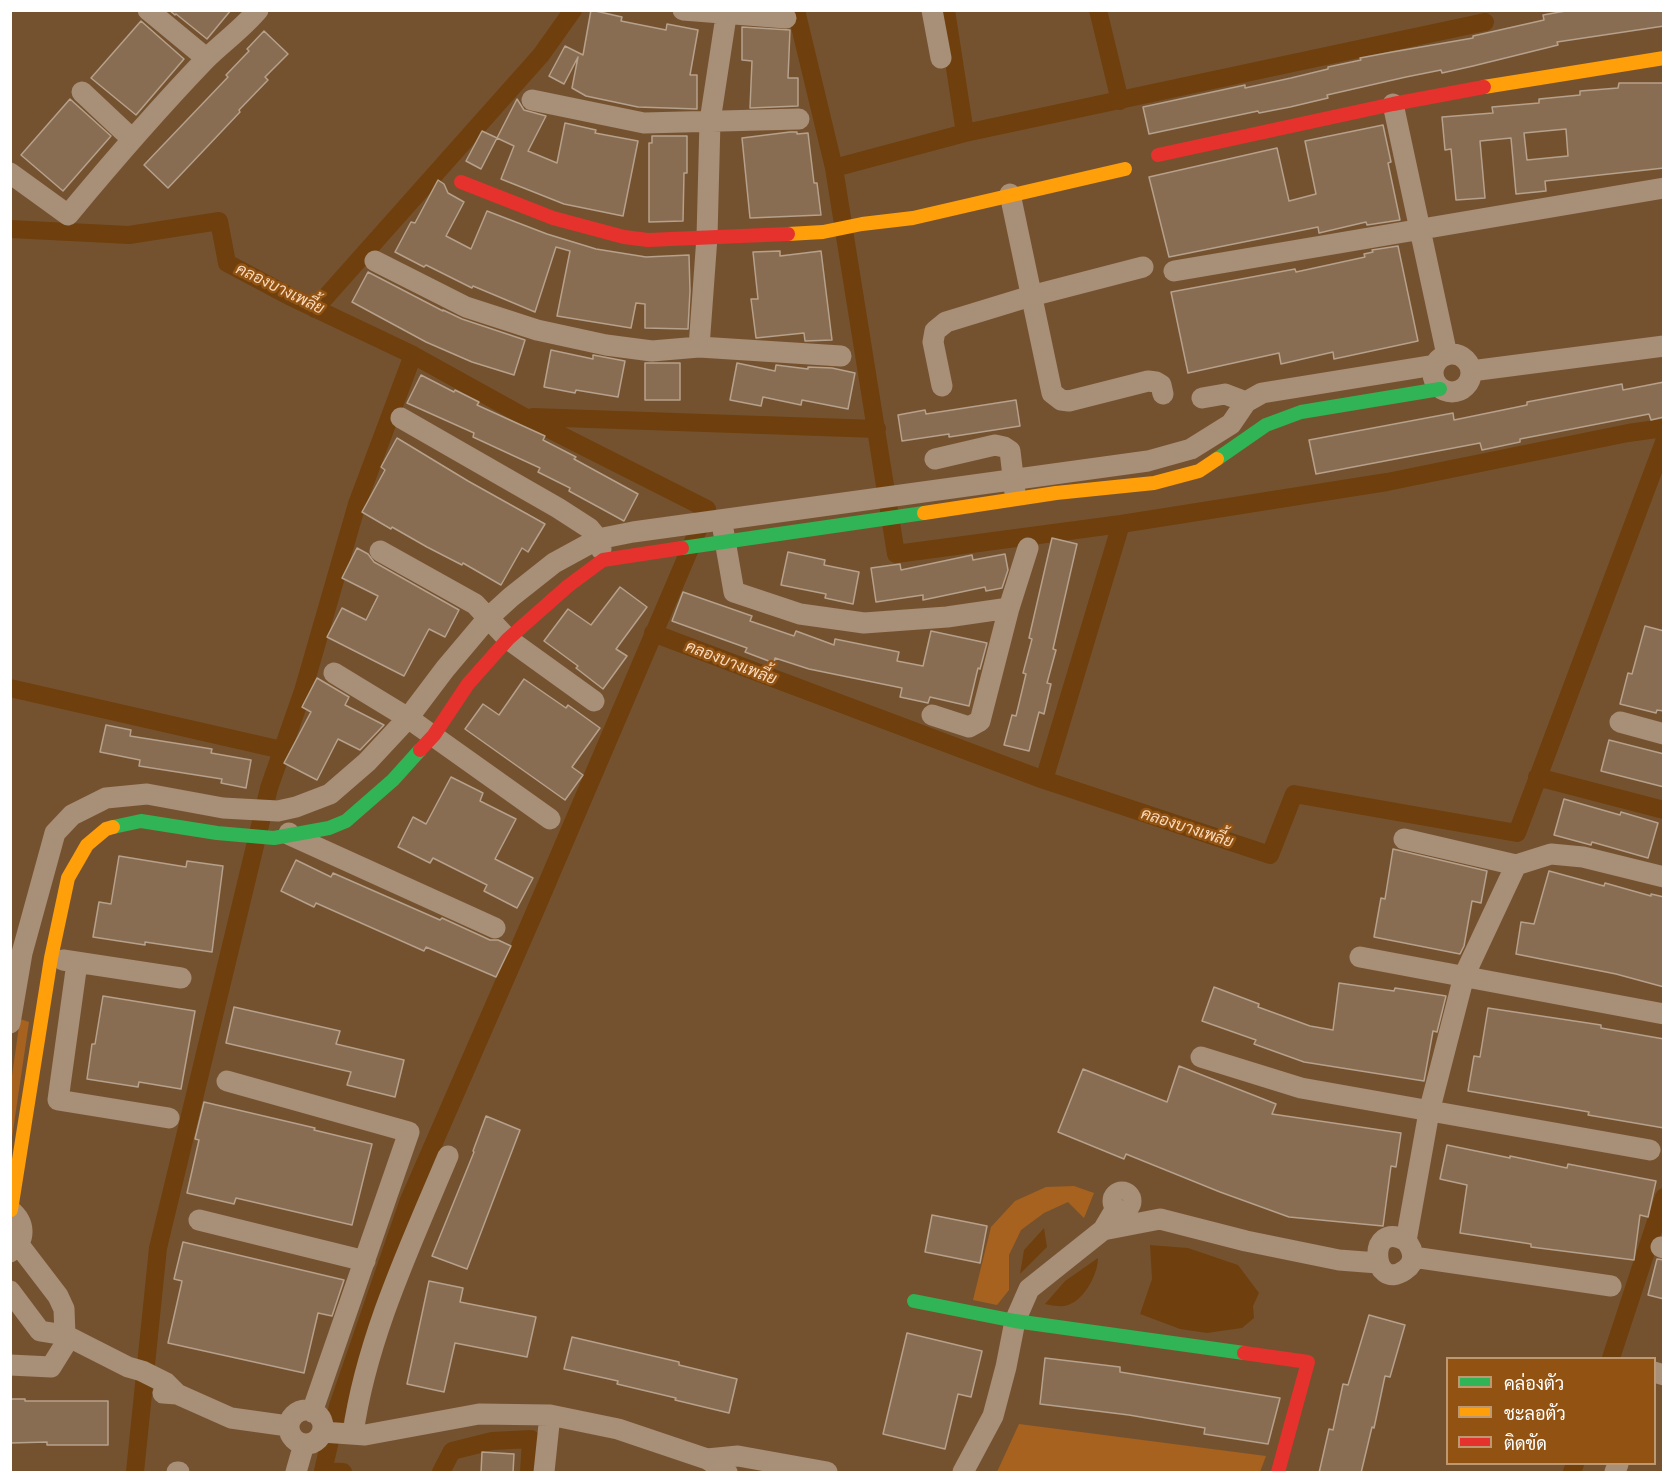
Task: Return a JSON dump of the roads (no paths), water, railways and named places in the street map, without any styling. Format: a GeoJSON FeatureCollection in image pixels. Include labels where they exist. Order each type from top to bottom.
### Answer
{"type":"FeatureCollection","features":[{"type":"Feature","properties":{"kind":"street"},"geometry":{"type":"LineString","coordinates":[[148,10],[206,58]]}},
{"type":"Feature","properties":{"kind":"street"},"geometry":{"type":"LineString","coordinates":[[683,10],[786,18]]}},
{"type":"Feature","properties":{"kind":"street"},"geometry":{"type":"LineString","coordinates":[[932,10],[941,58]]}},
{"type":"Feature","properties":{"kind":"street"},"geometry":{"type":"LineString","coordinates":[[699,347],[707,237],[710,121],[727,13]]}},
{"type":"Feature","properties":{"kind":"street"},"geometry":{"type":"LineString","coordinates":[[10,173],[68,215],[132,139],[206,58],[253,16]]}},
{"type":"Feature","properties":{"kind":"street"},"geometry":{"type":"LineString","coordinates":[[1158,155],[1392,104],[1532,78],[1664,58]]}},
{"type":"Feature","properties":{"kind":"street"},"geometry":{"type":"LineString","coordinates":[[82,92],[132,139]]}},
{"type":"Feature","properties":{"kind":"street"},"geometry":{"type":"LineString","coordinates":[[532,100],[644,123],[799,119]]}},
{"type":"Feature","properties":{"kind":"street"},"geometry":{"type":"LineString","coordinates":[[1392,104],[1420,229],[1441,360],[1434,379],[1440,389]]}},
{"type":"Feature","properties":{"kind":"street"},"geometry":{"type":"LineString","coordinates":[[461,182],[554,220],[596,232],[648,240],[823,232],[862,224],[914,218],[1125,169]]}},
{"type":"Feature","properties":{"kind":"street"},"geometry":{"type":"LineString","coordinates":[[1174,271],[1664,188]]}},
{"type":"Feature","properties":{"kind":"street"},"geometry":{"type":"LineString","coordinates":[[1010,194],[1052,393],[1061,400],[1069,401],[1148,381],[1156,382],[1161,386],[1162,394]]}},
{"type":"Feature","properties":{"kind":"street"},"geometry":{"type":"LineString","coordinates":[[375,261],[466,307],[537,330],[606,345],[652,351],[699,347],[841,356]]}},
{"type":"Feature","properties":{"kind":"street"},"geometry":{"type":"LineString","coordinates":[[942,386],[933,342],[935,331],[946,322],[1032,296],[1143,267]]}},
{"type":"Feature","properties":{"kind":"street"},"geometry":{"type":"LineString","coordinates":[[1471,371],[1664,346]]}},
{"type":"Feature","properties":{"kind":"street"},"geometry":{"type":"LineString","coordinates":[[10,1023],[22,953],[55,833],[72,815],[106,798],[147,794],[223,808],[278,811],[330,794],[367,762],[408,718],[488,618],[554,563],[598,538],[835,504],[924,502],[1015,489],[1148,461],[1191,449],[1231,424],[1246,402],[1262,393],[1441,360],[1453,355],[1464,359],[1471,371],[1464,388],[1452,392],[1440,389],[1301,412],[1266,425],[1199,471],[1154,483],[1015,489]]}},
{"type":"Feature","properties":{"kind":"street"},"geometry":{"type":"LineString","coordinates":[[1202,398],[1225,394],[1246,402]]}},
{"type":"Feature","properties":{"kind":"street"},"geometry":{"type":"LineString","coordinates":[[401,418],[589,528],[598,538],[603,560]]}},
{"type":"Feature","properties":{"kind":"street"},"geometry":{"type":"LineString","coordinates":[[935,459],[995,445],[1004,447],[1010,451],[1015,489]]}},
{"type":"Feature","properties":{"kind":"street"},"geometry":{"type":"LineString","coordinates":[[10,1365],[51,1367],[67,1336],[64,1309],[58,1296],[15,1249],[22,1238],[21,1222],[11,1210],[51,958],[68,878],[87,845],[106,829],[141,821],[217,833],[282,837],[329,828],[346,820],[393,780],[434,735],[468,684],[508,639],[568,586],[603,560],[840,526],[924,502]]}},
{"type":"Feature","properties":{"kind":"street"},"geometry":{"type":"LineString","coordinates":[[715,521],[718,544],[734,592],[800,614],[864,623],[946,617],[1010,608]]}},
{"type":"Feature","properties":{"kind":"street"},"geometry":{"type":"LineString","coordinates":[[932,715],[969,727],[980,721],[1028,548]]}},
{"type":"Feature","properties":{"kind":"street"},"geometry":{"type":"LineString","coordinates":[[380,551],[475,603],[508,639],[594,701]]}},
{"type":"Feature","properties":{"kind":"street"},"geometry":{"type":"LineString","coordinates":[[334,673],[434,735],[550,819]]}},
{"type":"Feature","properties":{"kind":"street"},"geometry":{"type":"LineString","coordinates":[[1620,722],[1664,734]]}},
{"type":"Feature","properties":{"kind":"street"},"geometry":{"type":"LineString","coordinates":[[278,811],[282,837]]}},
{"type":"Feature","properties":{"kind":"street"},"geometry":{"type":"LineString","coordinates":[[282,837],[495,928]]}},
{"type":"Feature","properties":{"kind":"street"},"geometry":{"type":"LineString","coordinates":[[1404,839],[1516,865],[1551,854],[1583,856],[1664,877]]}},
{"type":"Feature","properties":{"kind":"street"},"geometry":{"type":"LineString","coordinates":[[1516,865],[1464,976],[1429,1112],[1410,1249],[1409,1267],[1399,1274],[1386,1272],[1378,1263],[1377,1250],[1385,1240],[1396,1237],[1410,1249],[1611,1286]]}},
{"type":"Feature","properties":{"kind":"street"},"geometry":{"type":"LineString","coordinates":[[22,953],[181,978]]}},
{"type":"Feature","properties":{"kind":"street"},"geometry":{"type":"LineString","coordinates":[[1360,957],[1664,1014]]}},
{"type":"Feature","properties":{"kind":"street"},"geometry":{"type":"LineString","coordinates":[[77,963],[57,1100],[169,1118]]}},
{"type":"Feature","properties":{"kind":"street"},"geometry":{"type":"LineString","coordinates":[[1201,1057],[1301,1088],[1650,1150]]}},
{"type":"Feature","properties":{"kind":"street"},"geometry":{"type":"LineString","coordinates":[[226,1081],[409,1132],[312,1412]]}},
{"type":"Feature","properties":{"kind":"street"},"geometry":{"type":"LineString","coordinates":[[353,1434],[358,1397],[394,1285],[448,1156]]}},
{"type":"Feature","properties":{"kind":"street"},"geometry":{"type":"LineString","coordinates":[[963,1473],[993,1416],[1015,1321],[1029,1289],[1103,1230],[1124,1205],[1160,1219],[1246,1241],[1339,1260],[1378,1263]]}},
{"type":"Feature","properties":{"kind":"street"},"geometry":{"type":"LineString","coordinates":[[1103,1230],[1160,1219]]}},
{"type":"Feature","properties":{"kind":"street"},"geometry":{"type":"LineString","coordinates":[[199,1220],[365,1261]]}},
{"type":"Feature","properties":{"kind":"street"},"geometry":{"type":"LineString","coordinates":[[10,1291],[40,1331],[67,1336],[128,1367],[166,1383],[177,1394],[231,1418],[288,1425]]}},
{"type":"Feature","properties":{"kind":"street"},"geometry":{"type":"LineString","coordinates":[[914,1302],[1015,1321],[1308,1362],[1278,1473]]}},
{"type":"Feature","properties":{"kind":"street"},"geometry":{"type":"LineString","coordinates":[[307,1410],[321,1421],[322,1432],[315,1442],[304,1444],[294,1440],[288,1425],[297,1412],[307,1410]]}},
{"type":"Feature","properties":{"kind":"street"},"geometry":{"type":"LineString","coordinates":[[322,1432],[365,1435],[479,1414],[550,1415],[618,1429],[707,1458],[727,1473]]}},
{"type":"Feature","properties":{"kind":"street"},"geometry":{"type":"LineString","coordinates":[[544,1473],[550,1415]]}},
{"type":"Feature","properties":{"kind":"street"},"geometry":{"type":"LineString","coordinates":[[296,1473],[304,1444]]}},
{"type":"Feature","properties":{"kind":"street"},"geometry":{"type":"LineString","coordinates":[[707,1458],[738,1456],[827,1473]]}},
{"type":"Feature","properties":{"kind":"waterway"},"geometry":{"type":"LineString","coordinates":[[315,309],[541,55],[573,10]]}},
{"type":"Feature","properties":{"kind":"waterway"},"geometry":{"type":"LineString","coordinates":[[796,10],[834,168],[896,554],[1121,524],[1387,482],[1628,433],[1664,428]]}},
{"type":"Feature","properties":{"kind":"waterway"},"geometry":{"type":"LineString","coordinates":[[946,10],[965,133]]}},
{"type":"Feature","properties":{"kind":"waterway"},"geometry":{"type":"LineString","coordinates":[[1098,10],[1120,101]]}},
{"type":"Feature","properties":{"kind":"waterway"},"geometry":{"type":"LineString","coordinates":[[834,168],[965,133],[1485,22]]}},
{"type":"Feature","properties":{"kind":"waterway","name":"คลองบางเพลี้ย"},"geometry":{"type":"LineString","coordinates":[[10,229],[129,235],[219,221],[227,263],[289,296],[413,355],[525,417],[707,509],[409,1200],[338,1406],[323,1471],[343,1472]]}},
{"type":"Feature","properties":{"kind":"waterway"},"geometry":{"type":"LineString","coordinates":[[135,1472],[158,1248],[269,788],[303,691],[357,504],[413,355]]}},
{"type":"Feature","properties":{"kind":"waterway"},"geometry":{"type":"LineString","coordinates":[[533,417],[877,429]]}},
{"type":"Feature","properties":{"kind":"waterway","name":"คลองบางเพลี้ย"},"geometry":{"type":"LineString","coordinates":[[653,633],[1044,780],[1270,855],[1294,794],[1517,833],[1664,442]]}},
{"type":"Feature","properties":{"kind":"waterway"},"geometry":{"type":"LineString","coordinates":[[1044,780],[1121,524]]}},
{"type":"Feature","properties":{"kind":"waterway"},"geometry":{"type":"LineString","coordinates":[[10,688],[282,750]]}},
{"type":"Feature","properties":{"kind":"waterway","name":"คลองบางเพลี้ย"},"geometry":{"type":"LineString","coordinates":[[1537,777],[1664,810]]}},
{"type":"Feature","properties":{"kind":"waterway"},"geometry":{"type":"LineString","coordinates":[[1611,1357],[1664,1197]]}},
{"type":"Feature","properties":{"kind":"waterway"},"geometry":{"type":"LineString","coordinates":[[441,1472],[452,1451],[492,1441],[531,1439],[529,1472]]}},
{"type":"Feature","properties":{"kind":"waterway"},"geometry":{"type":"LineString","coordinates":[[1572,1472],[1575,1465]]}}]}
